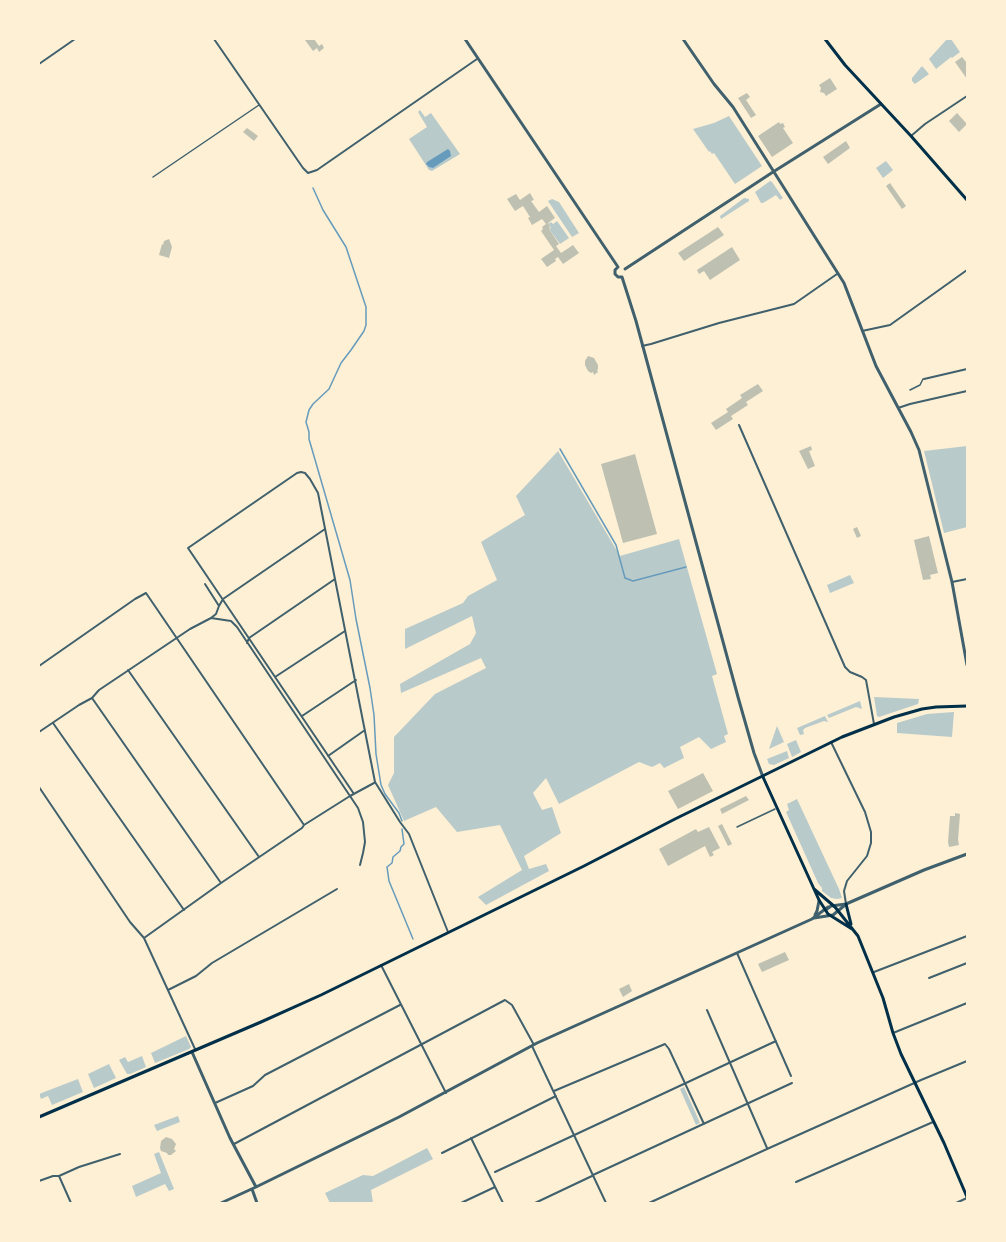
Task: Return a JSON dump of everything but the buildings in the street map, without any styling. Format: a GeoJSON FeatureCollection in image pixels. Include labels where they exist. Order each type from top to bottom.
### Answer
{"type":"FeatureCollection","features":[{"type":"Feature","properties":{"kind":"main road"},"geometry":{"type":"LineString","coordinates":[[825,39],[843,63],[967,200]]}},
{"type":"Feature","properties":{"kind":"main road"},"geometry":{"type":"LineString","coordinates":[[39,1117],[261,1022],[584,866],[831,742],[874,724],[922,709],[967,706]]}},
{"type":"Feature","properties":{"kind":"main road"},"geometry":{"type":"LineString","coordinates":[[763,777],[819,900],[853,928]]}},
{"type":"Feature","properties":{"kind":"main road"},"geometry":{"type":"LineString","coordinates":[[814,889],[832,911],[855,932]]}},
{"type":"Feature","properties":{"kind":"main road"},"geometry":{"type":"LineString","coordinates":[[846,904],[853,928],[874,972],[893,1033],[967,1197]]}},
{"type":"Feature","properties":{"kind":"street"},"geometry":{"type":"LineString","coordinates":[[39,64],[75,39]]}},
{"type":"Feature","properties":{"kind":"street"},"geometry":{"type":"LineString","coordinates":[[214,39],[308,174],[478,58]]}},
{"type":"Feature","properties":{"kind":"street"},"geometry":{"type":"LineString","coordinates":[[465,39],[618,267],[625,269]]}},
{"type":"Feature","properties":{"kind":"street"},"geometry":{"type":"LineString","coordinates":[[683,39],[733,107],[848,291],[876,366],[919,450],[952,582],[967,665]]}},
{"type":"Feature","properties":{"kind":"street"},"geometry":{"type":"LineString","coordinates":[[911,136],[967,96]]}},
{"type":"Feature","properties":{"kind":"street"},"geometry":{"type":"LineString","coordinates":[[625,269],[881,104]]}},
{"type":"Feature","properties":{"kind":"street"},"geometry":{"type":"LineString","coordinates":[[153,177],[259,105]]}},
{"type":"Feature","properties":{"kind":"street"},"geometry":{"type":"LineString","coordinates":[[618,267],[615,274],[622,277]]}},
{"type":"Feature","properties":{"kind":"street"},"geometry":{"type":"LineString","coordinates":[[622,277],[626,273],[625,269]]}},
{"type":"Feature","properties":{"kind":"street"},"geometry":{"type":"LineString","coordinates":[[862,331],[890,325],[967,270]]}},
{"type":"Feature","properties":{"kind":"street"},"geometry":{"type":"LineString","coordinates":[[642,346],[794,304],[838,273]]}},
{"type":"Feature","properties":{"kind":"street"},"geometry":{"type":"LineString","coordinates":[[622,277],[732,677],[763,777]]}},
{"type":"Feature","properties":{"kind":"street"},"geometry":{"type":"LineString","coordinates":[[910,390],[920,385],[924,378],[967,369]]}},
{"type":"Feature","properties":{"kind":"street"},"geometry":{"type":"LineString","coordinates":[[898,408],[967,391]]}},
{"type":"Feature","properties":{"kind":"street"},"geometry":{"type":"LineString","coordinates":[[739,425],[845,667],[866,680],[874,724]]}},
{"type":"Feature","properties":{"kind":"street"},"geometry":{"type":"LineString","coordinates":[[354,794],[188,548],[301,472],[304,472],[310,479],[318,493],[375,782],[409,834],[448,932]]}},
{"type":"Feature","properties":{"kind":"street"},"geometry":{"type":"LineString","coordinates":[[39,732],[92,698],[99,690],[128,670],[190,629],[211,618],[216,614],[223,600],[325,529]]}},
{"type":"Feature","properties":{"kind":"street"},"geometry":{"type":"LineString","coordinates":[[247,643],[249,638],[335,579]]}},
{"type":"Feature","properties":{"kind":"street"},"geometry":{"type":"LineString","coordinates":[[952,582],[967,579]]}},
{"type":"Feature","properties":{"kind":"street"},"geometry":{"type":"LineString","coordinates":[[205,584],[219,606]]}},
{"type":"Feature","properties":{"kind":"street"},"geometry":{"type":"LineString","coordinates":[[39,666],[135,598],[146,593],[304,825]]}},
{"type":"Feature","properties":{"kind":"street"},"geometry":{"type":"LineString","coordinates":[[211,618],[234,623],[358,808],[363,822],[365,842],[360,865]]}},
{"type":"Feature","properties":{"kind":"street"},"geometry":{"type":"LineString","coordinates":[[275,677],[346,630]]}},
{"type":"Feature","properties":{"kind":"street"},"geometry":{"type":"LineString","coordinates":[[128,670],[259,857]]}},
{"type":"Feature","properties":{"kind":"street"},"geometry":{"type":"LineString","coordinates":[[302,716],[356,680]]}},
{"type":"Feature","properties":{"kind":"street"},"geometry":{"type":"LineString","coordinates":[[92,698],[221,883]]}},
{"type":"Feature","properties":{"kind":"street"},"geometry":{"type":"LineString","coordinates":[[53,723],[184,910]]}},
{"type":"Feature","properties":{"kind":"street"},"geometry":{"type":"LineString","coordinates":[[328,756],[365,730]]}},
{"type":"Feature","properties":{"kind":"street"},"geometry":{"type":"LineString","coordinates":[[831,742],[865,812],[872,832],[867,857],[847,881],[844,891],[846,904]]}},
{"type":"Feature","properties":{"kind":"street"},"geometry":{"type":"LineString","coordinates":[[144,938],[304,825],[375,782]]}},
{"type":"Feature","properties":{"kind":"street"},"geometry":{"type":"LineString","coordinates":[[39,787],[123,912],[144,938],[254,1188],[257,1203]]}},
{"type":"Feature","properties":{"kind":"street"},"geometry":{"type":"LineString","coordinates":[[737,827],[776,808]]}},
{"type":"Feature","properties":{"kind":"street"},"geometry":{"type":"LineString","coordinates":[[221,1203],[446,1093],[533,1046],[812,919],[924,870],[967,854]]}},
{"type":"Feature","properties":{"kind":"street"},"geometry":{"type":"LineString","coordinates":[[168,990],[196,976],[212,963],[337,889]]}},
{"type":"Feature","properties":{"kind":"street"},"geometry":{"type":"LineString","coordinates":[[812,919],[817,911],[819,900]]}},
{"type":"Feature","properties":{"kind":"street"},"geometry":{"type":"LineString","coordinates":[[812,919],[846,904]]}},
{"type":"Feature","properties":{"kind":"street"},"geometry":{"type":"LineString","coordinates":[[874,972],[967,936]]}},
{"type":"Feature","properties":{"kind":"street"},"geometry":{"type":"LineString","coordinates":[[737,953],[791,1076]]}},
{"type":"Feature","properties":{"kind":"street"},"geometry":{"type":"LineString","coordinates":[[929,978],[967,963]]}},
{"type":"Feature","properties":{"kind":"street"},"geometry":{"type":"LineString","coordinates":[[381,965],[446,1093]]}},
{"type":"Feature","properties":{"kind":"street"},"geometry":{"type":"LineString","coordinates":[[234,1144],[505,1000],[512,1005],[533,1046],[606,1203]]}},
{"type":"Feature","properties":{"kind":"street"},"geometry":{"type":"LineString","coordinates":[[893,1033],[967,1003]]}},
{"type":"Feature","properties":{"kind":"street"},"geometry":{"type":"LineString","coordinates":[[215,1103],[253,1086],[266,1075],[400,1005]]}},
{"type":"Feature","properties":{"kind":"street"},"geometry":{"type":"LineString","coordinates":[[707,1010],[767,1149]]}},
{"type":"Feature","properties":{"kind":"street"},"geometry":{"type":"LineString","coordinates":[[495,1172],[776,1041]]}},
{"type":"Feature","properties":{"kind":"street"},"geometry":{"type":"LineString","coordinates":[[554,1091],[665,1044],[704,1124]]}},
{"type":"Feature","properties":{"kind":"street"},"geometry":{"type":"LineString","coordinates":[[649,1203],[967,1061]]}},
{"type":"Feature","properties":{"kind":"street"},"geometry":{"type":"LineString","coordinates":[[535,1203],[792,1083]]}},
{"type":"Feature","properties":{"kind":"street"},"geometry":{"type":"LineString","coordinates":[[442,1153],[556,1096]]}},
{"type":"Feature","properties":{"kind":"street"},"geometry":{"type":"LineString","coordinates":[[795,1182],[934,1121]]}},
{"type":"Feature","properties":{"kind":"street"},"geometry":{"type":"LineString","coordinates":[[471,1138],[503,1203]]}},
{"type":"Feature","properties":{"kind":"street"},"geometry":{"type":"LineString","coordinates":[[39,1181],[120,1154]]}},
{"type":"Feature","properties":{"kind":"street"},"geometry":{"type":"LineString","coordinates":[[59,1176],[71,1203]]}},
{"type":"Feature","properties":{"kind":"street"},"geometry":{"type":"LineString","coordinates":[[461,1203],[495,1187]]}},
{"type":"Feature","properties":{"kind":"street"},"geometry":{"type":"LineString","coordinates":[[956,1203],[967,1197]]}},
{"type":"Feature","properties":{"kind":"shaded area"},"geometry":{"type":"Polygon","coordinates":[[[947,39],[951,39],[960,52],[936,69],[929,59],[947,39]]]}},
{"type":"Feature","properties":{"kind":"shaded area"},"geometry":{"type":"Polygon","coordinates":[[[922,66],[929,74],[915,84],[912,78],[922,66]]]}},
{"type":"Feature","properties":{"kind":"shaded area"},"geometry":{"type":"Polygon","coordinates":[[[420,110],[425,117],[431,113],[460,154],[432,171],[429,170],[409,139],[427,127],[418,112],[420,110]]]}},
{"type":"Feature","properties":{"kind":"shaded area"},"geometry":{"type":"Polygon","coordinates":[[[729,116],[762,166],[735,184],[714,153],[709,152],[693,129],[729,116]]]}},
{"type":"Feature","properties":{"kind":"shaded area"},"geometry":{"type":"Polygon","coordinates":[[[886,161],[893,170],[883,178],[876,168],[886,161]]]}},
{"type":"Feature","properties":{"kind":"shaded area"},"geometry":{"type":"Polygon","coordinates":[[[770,181],[783,198],[780,200],[776,195],[761,203],[755,192],[770,181]]]}},
{"type":"Feature","properties":{"kind":"shaded area"},"geometry":{"type":"Polygon","coordinates":[[[744,198],[749,201],[721,219],[720,216],[744,198]]]}},
{"type":"Feature","properties":{"kind":"shaded area"},"geometry":{"type":"Polygon","coordinates":[[[552,199],[559,202],[579,233],[572,237],[548,201],[552,199]]]}},
{"type":"Feature","properties":{"kind":"shaded area"},"geometry":{"type":"Polygon","coordinates":[[[557,221],[569,238],[560,244],[548,224],[557,221]]]}},
{"type":"Feature","properties":{"kind":"shaded area"},"geometry":{"type":"Polygon","coordinates":[[[967,446],[967,527],[944,533],[924,451],[967,446]]]}},
{"type":"Feature","properties":{"kind":"shaded area"},"geometry":{"type":"Polygon","coordinates":[[[558,451],[620,556],[679,539],[717,674],[712,676],[728,734],[724,736],[726,742],[711,749],[699,737],[680,747],[684,758],[664,768],[660,763],[652,767],[639,762],[559,804],[546,778],[533,793],[542,810],[552,807],[561,833],[524,856],[529,869],[546,864],[549,871],[486,905],[478,897],[522,870],[500,825],[457,832],[436,807],[404,821],[388,785],[394,773],[394,737],[435,694],[486,668],[481,658],[401,693],[400,684],[470,644],[476,633],[472,616],[405,649],[405,629],[463,603],[468,596],[497,580],[481,542],[525,515],[516,496],[558,451]]]}},
{"type":"Feature","properties":{"kind":"shaded area"},"geometry":{"type":"Polygon","coordinates":[[[850,575],[854,583],[830,593],[827,585],[850,575]]]}},
{"type":"Feature","properties":{"kind":"shaded area"},"geometry":{"type":"Polygon","coordinates":[[[874,697],[919,699],[918,704],[879,717],[874,697]]]}},
{"type":"Feature","properties":{"kind":"shaded area"},"geometry":{"type":"Polygon","coordinates":[[[860,701],[862,709],[856,707],[829,718],[827,715],[860,701]]]}},
{"type":"Feature","properties":{"kind":"shaded area"},"geometry":{"type":"Polygon","coordinates":[[[954,712],[952,737],[897,733],[897,723],[927,714],[954,712]]]}},
{"type":"Feature","properties":{"kind":"shaded area"},"geometry":{"type":"Polygon","coordinates":[[[825,716],[828,722],[824,721],[805,728],[804,734],[800,735],[797,728],[825,716]]]}},
{"type":"Feature","properties":{"kind":"shaded area"},"geometry":{"type":"Polygon","coordinates":[[[777,726],[784,742],[769,749],[777,726]]]}},
{"type":"Feature","properties":{"kind":"shaded area"},"geometry":{"type":"Polygon","coordinates":[[[796,740],[801,752],[792,757],[787,744],[796,740]]]}},
{"type":"Feature","properties":{"kind":"shaded area"},"geometry":{"type":"Polygon","coordinates":[[[787,751],[789,758],[774,765],[769,764],[767,759],[787,751]]]}},
{"type":"Feature","properties":{"kind":"shaded area"},"geometry":{"type":"Polygon","coordinates":[[[797,799],[842,898],[831,898],[822,891],[818,883],[786,812],[789,810],[787,804],[797,799]]]}},
{"type":"Feature","properties":{"kind":"shaded area"},"geometry":{"type":"Polygon","coordinates":[[[186,1036],[191,1047],[189,1049],[155,1063],[151,1053],[186,1036]]]}},
{"type":"Feature","properties":{"kind":"shaded area"},"geometry":{"type":"Polygon","coordinates":[[[142,1056],[146,1067],[127,1074],[119,1060],[125,1057],[128,1062],[142,1056]]]}},
{"type":"Feature","properties":{"kind":"shaded area"},"geometry":{"type":"Polygon","coordinates":[[[109,1064],[116,1078],[94,1088],[88,1074],[109,1064]]]}},
{"type":"Feature","properties":{"kind":"shaded area"},"geometry":{"type":"Polygon","coordinates":[[[78,1079],[83,1092],[52,1105],[48,1096],[41,1099],[39,1094],[78,1079]]]}},
{"type":"Feature","properties":{"kind":"shaded area"},"geometry":{"type":"Polygon","coordinates":[[[684,1087],[700,1123],[696,1125],[680,1089],[684,1087]]]}},
{"type":"Feature","properties":{"kind":"shaded area"},"geometry":{"type":"Polygon","coordinates":[[[178,1116],[180,1122],[157,1131],[154,1125],[178,1116]]]}},
{"type":"Feature","properties":{"kind":"shaded area"},"geometry":{"type":"Polygon","coordinates":[[[427,1148],[433,1159],[371,1190],[373,1203],[330,1203],[325,1193],[363,1175],[373,1176],[427,1148]]]}},
{"type":"Feature","properties":{"kind":"shaded area"},"geometry":{"type":"Polygon","coordinates":[[[159,1152],[174,1189],[169,1191],[165,1184],[136,1197],[132,1186],[161,1173],[154,1154],[159,1152]]]}},
{"type":"Feature","properties":{"kind":"water"},"geometry":{"type":"Polygon","coordinates":[[[448,149],[451,156],[433,168],[426,164],[427,162],[448,149]]]}},
{"type":"Feature","properties":{"kind":"waterway"},"geometry":{"type":"LineString","coordinates":[[313,188],[323,210],[346,247],[366,307],[366,325],[341,363],[329,389],[309,410],[306,422],[350,580],[370,688],[381,785],[402,821]]}},
{"type":"Feature","properties":{"kind":"waterway"},"geometry":{"type":"LineString","coordinates":[[560,449],[616,545],[625,578],[633,581],[686,567]]}},
{"type":"Feature","properties":{"kind":"waterway"},"geometry":{"type":"LineString","coordinates":[[402,829],[404,844],[387,867],[389,881],[413,939]]}}]}
